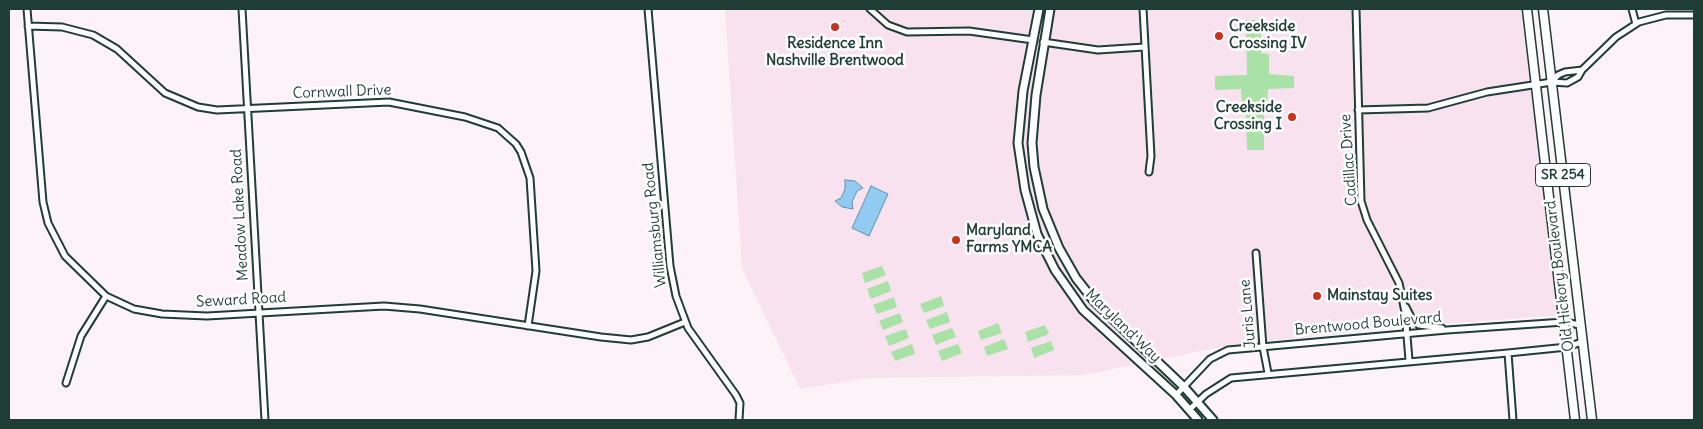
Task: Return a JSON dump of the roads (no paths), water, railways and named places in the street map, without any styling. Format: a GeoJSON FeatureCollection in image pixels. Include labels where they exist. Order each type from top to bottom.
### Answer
{"type":"FeatureCollection","features":[{"type":"Feature","properties":{"kind":"main road","name":"Maryland Way"},"geometry":{"type":"LineString","coordinates":[[1039,9],[1023,91],[1018,143],[1022,179],[1032,218],[1055,270],[1065,286],[1092,318],[1176,396],[1198,420]]}},
{"type":"Feature","properties":{"kind":"main road","name":"Maryland Way"},"geometry":{"type":"LineString","coordinates":[[1050,9],[1036,95],[1032,143],[1034,167],[1043,209],[1076,278],[1102,309],[1184,387],[1213,420]]}},
{"type":"Feature","properties":{"kind":"main road","name":"Old Hickory Boulevard"},"geometry":{"type":"LineString","coordinates":[[1527,9],[1576,420]]}},
{"type":"Feature","properties":{"kind":"main road","name":"Old Hickory Boulevard"},"geometry":{"type":"LineString","coordinates":[[1543,9],[1592,420]]}},
{"type":"Feature","properties":{"kind":"main road"},"geometry":{"type":"LineString","coordinates":[[1033,40],[1044,42]]}},
{"type":"Feature","properties":{"kind":"main road"},"geometry":{"type":"LineString","coordinates":[[1018,143],[1032,143]]}},
{"type":"Feature","properties":{"kind":"main road"},"geometry":{"type":"LineString","coordinates":[[1055,270],[1068,263]]}},
{"type":"Feature","properties":{"kind":"main road"},"geometry":{"type":"LineString","coordinates":[[1092,318],[1102,309]]}},
{"type":"Feature","properties":{"kind":"street","name":"Seward Road"},"geometry":{"type":"LineString","coordinates":[[27,9],[43,202],[48,223],[65,256],[106,296],[134,308],[162,314],[207,316],[384,306],[420,309],[630,340],[648,337],[685,322]]}},
{"type":"Feature","properties":{"kind":"street","name":"Meadow Lake Road"},"geometry":{"type":"LineString","coordinates":[[242,9],[257,312],[265,420]]}},
{"type":"Feature","properties":{"kind":"street","name":"Williamsburg Road"},"geometry":{"type":"LineString","coordinates":[[648,9],[670,266],[676,296],[685,322],[736,395],[740,403],[739,420]]}},
{"type":"Feature","properties":{"kind":"street"},"geometry":{"type":"LineString","coordinates":[[870,9],[888,25],[907,32],[969,31],[1033,40]]}},
{"type":"Feature","properties":{"kind":"street"},"geometry":{"type":"LineString","coordinates":[[1143,9],[1151,156],[1149,172]]}},
{"type":"Feature","properties":{"kind":"street","name":"Cadillac Drive"},"geometry":{"type":"LineString","coordinates":[[1356,9],[1358,110],[1363,206],[1367,220],[1396,274],[1403,302],[1409,360]]}},
{"type":"Feature","properties":{"kind":"street"},"geometry":{"type":"LineString","coordinates":[[1632,9],[1636,24]]}},
{"type":"Feature","properties":{"kind":"street"},"geometry":{"type":"LineString","coordinates":[[1358,110],[1428,108],[1486,92],[1536,86],[1552,82],[1574,81],[1582,70],[1616,37],[1636,24],[1666,15],[1694,15]]}},
{"type":"Feature","properties":{"kind":"street","name":"Cornwall Drive"},"geometry":{"type":"LineString","coordinates":[[28,26],[62,27],[93,35],[117,50],[165,94],[198,107],[217,110],[389,102],[483,122],[503,132],[521,152],[530,178],[536,271],[528,326]]}},
{"type":"Feature","properties":{"kind":"street"},"geometry":{"type":"LineString","coordinates":[[1044,42],[1098,50],[1144,47]]}},
{"type":"Feature","properties":{"kind":"street"},"geometry":{"type":"LineString","coordinates":[[1552,82],[1558,75],[1582,70]]}},
{"type":"Feature","properties":{"kind":"street","name":"Juris Lane"},"geometry":{"type":"LineString","coordinates":[[1256,253],[1263,347],[1268,373]]}},
{"type":"Feature","properties":{"kind":"street"},"geometry":{"type":"LineString","coordinates":[[66,383],[81,336],[106,296]]}},
{"type":"Feature","properties":{"kind":"street"},"geometry":{"type":"LineString","coordinates":[[1403,302],[1412,319],[1418,325],[1447,330]]}},
{"type":"Feature","properties":{"kind":"street","name":"Brentwood Boulevard"},"geometry":{"type":"LineString","coordinates":[[1176,396],[1210,360],[1228,350],[1447,330],[1564,322],[1580,325]]}},
{"type":"Feature","properties":{"kind":"street"},"geometry":{"type":"LineString","coordinates":[[1189,410],[1231,378],[1268,373],[1567,347],[1582,342]]}},
{"type":"Feature","properties":{"kind":"street"},"geometry":{"type":"LineString","coordinates":[[1508,353],[1513,420]]}},
{"type":"Feature","properties":{"kind":"water"},"geometry":{"type":"Polygon","coordinates":[[[845,180],[855,181],[863,188],[857,191],[852,202],[853,209],[842,207],[835,201],[841,198],[845,189],[845,180]]]}},
{"type":"Feature","properties":{"kind":"water"},"geometry":{"type":"Polygon","coordinates":[[[871,186],[888,194],[869,236],[852,228],[871,186]]]}},
{"type":"Feature","properties":{"kind":"place","name":"Residence Inn Nashville Brentwood"},"geometry":{"type":"Point","coordinates":[835,27]}},
{"type":"Feature","properties":{"kind":"place","name":"Creekside Crossing IV"},"geometry":{"type":"Point","coordinates":[1219,36]}},
{"type":"Feature","properties":{"kind":"place","name":"Creekside Crossing I"},"geometry":{"type":"Point","coordinates":[1292,117]}},
{"type":"Feature","properties":{"kind":"place","name":"Maryland Farms YMCA"},"geometry":{"type":"Point","coordinates":[956,240]}},
{"type":"Feature","properties":{"kind":"place","name":"Mainstay Suites"},"geometry":{"type":"Point","coordinates":[1317,296]}}]}
